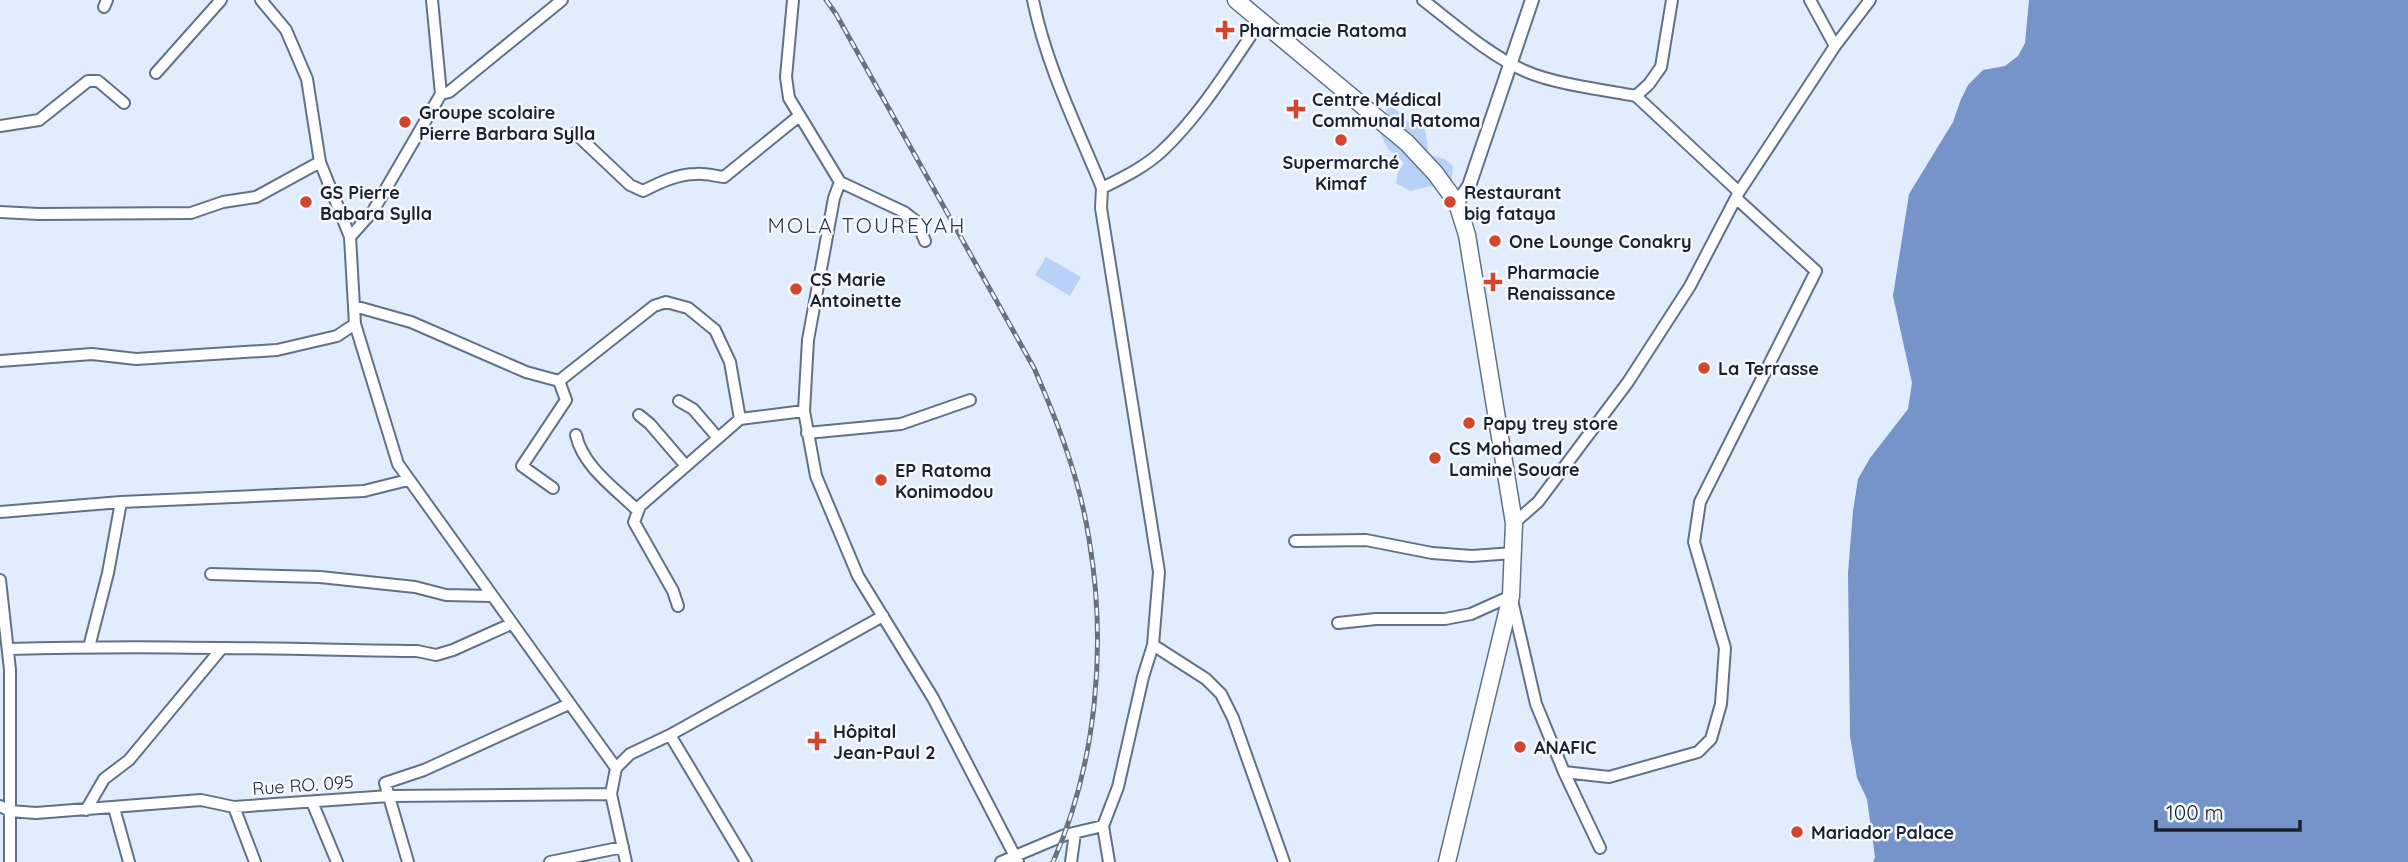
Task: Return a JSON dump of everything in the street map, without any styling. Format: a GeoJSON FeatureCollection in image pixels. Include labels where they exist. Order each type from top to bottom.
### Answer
{"type":"FeatureCollection","features":[{"type":"Feature","properties":{"kind":"main road"},"geometry":{"type":"LineString","coordinates":[[1236,0],[1407,143],[1435,173],[1457,203],[1467,235],[1514,523],[1511,596],[1447,862]]}},
{"type":"Feature","properties":{"kind":"street"},"geometry":{"type":"LineString","coordinates":[[156,73],[221,0]]}},
{"type":"Feature","properties":{"kind":"street"},"geometry":{"type":"LineString","coordinates":[[261,0],[286,30],[307,79],[320,162],[350,237],[355,324],[398,464],[616,768]]}},
{"type":"Feature","properties":{"kind":"street"},"geometry":{"type":"LineString","coordinates":[[350,237],[373,211],[441,94],[432,0]]}},
{"type":"Feature","properties":{"kind":"street"},"geometry":{"type":"LineString","coordinates":[[441,94],[449,92],[562,0]]}},
{"type":"Feature","properties":{"kind":"street"},"geometry":{"type":"LineString","coordinates":[[793,0],[786,77],[789,99],[840,182],[904,212],[917,222],[925,241]]}},
{"type":"Feature","properties":{"kind":"street"},"geometry":{"type":"LineString","coordinates":[[1033,0],[1047,52],[1102,188],[1101,208],[1159,572],[1153,645],[1143,677],[1118,788],[1102,826],[1109,862]]}},
{"type":"Feature","properties":{"kind":"street"},"geometry":{"type":"LineString","coordinates":[[1423,0],[1461,30],[1527,72],[1585,87],[1636,96],[1816,271],[1700,502],[1694,542],[1725,648],[1721,704],[1711,739],[1698,752],[1609,777],[1564,772]]}},
{"type":"Feature","properties":{"kind":"street"},"geometry":{"type":"LineString","coordinates":[[1457,203],[1469,186],[1532,0]]}},
{"type":"Feature","properties":{"kind":"street"},"geometry":{"type":"LineString","coordinates":[[1636,96],[1661,67],[1672,0]]}},
{"type":"Feature","properties":{"kind":"street"},"geometry":{"type":"LineString","coordinates":[[1810,0],[1835,46]]}},
{"type":"Feature","properties":{"kind":"street"},"geometry":{"type":"LineString","coordinates":[[1514,523],[1538,502],[1628,382],[1690,286],[1738,195],[1835,46],[1870,0]]}},
{"type":"Feature","properties":{"kind":"street"},"geometry":{"type":"LineString","coordinates":[[1102,188],[1134,172],[1161,152],[1207,100],[1260,22]]}},
{"type":"Feature","properties":{"kind":"street"},"geometry":{"type":"LineString","coordinates":[[0,126],[39,120],[94,79],[124,103]]}},
{"type":"Feature","properties":{"kind":"street"},"geometry":{"type":"LineString","coordinates":[[575,133],[630,185],[643,191],[686,175],[699,173],[724,177],[800,116]]}},
{"type":"Feature","properties":{"kind":"street"},"geometry":{"type":"LineString","coordinates":[[0,212],[191,213],[223,202],[256,197],[320,162]]}},
{"type":"Feature","properties":{"kind":"street"},"geometry":{"type":"LineString","coordinates":[[840,182],[834,198],[808,340],[804,411],[816,476],[858,576],[933,698],[1016,859]]}},
{"type":"Feature","properties":{"kind":"street"},"geometry":{"type":"LineString","coordinates":[[559,381],[654,306],[666,302],[688,308],[715,330],[730,362],[740,419]]}},
{"type":"Feature","properties":{"kind":"street"},"geometry":{"type":"LineString","coordinates":[[354,306],[411,322],[526,372],[559,381]]}},
{"type":"Feature","properties":{"kind":"street"},"geometry":{"type":"LineString","coordinates":[[0,361],[92,354],[136,359],[277,350],[337,336],[355,324]]}},
{"type":"Feature","properties":{"kind":"street"},"geometry":{"type":"LineString","coordinates":[[553,488],[522,466],[566,400],[559,381]]}},
{"type":"Feature","properties":{"kind":"street"},"geometry":{"type":"LineString","coordinates":[[807,433],[901,425],[970,400]]}},
{"type":"Feature","properties":{"kind":"street"},"geometry":{"type":"LineString","coordinates":[[679,401],[693,409],[718,438]]}},
{"type":"Feature","properties":{"kind":"street"},"geometry":{"type":"LineString","coordinates":[[678,606],[673,591],[634,522],[640,506],[740,419],[804,411]]}},
{"type":"Feature","properties":{"kind":"street"},"geometry":{"type":"LineString","coordinates":[[639,415],[686,466]]}},
{"type":"Feature","properties":{"kind":"street"},"geometry":{"type":"LineString","coordinates":[[576,435],[578,446],[607,483],[639,511]]}},
{"type":"Feature","properties":{"kind":"street"},"geometry":{"type":"LineString","coordinates":[[0,512],[121,502],[364,491],[408,481]]}},
{"type":"Feature","properties":{"kind":"street"},"geometry":{"type":"LineString","coordinates":[[89,647],[108,573],[121,502]]}},
{"type":"Feature","properties":{"kind":"street"},"geometry":{"type":"LineString","coordinates":[[1296,541],[1366,540],[1432,553],[1472,556],[1513,552]]}},
{"type":"Feature","properties":{"kind":"street"},"geometry":{"type":"LineString","coordinates":[[211,575],[320,577],[415,587],[446,595],[491,596]]}},
{"type":"Feature","properties":{"kind":"street"},"geometry":{"type":"LineString","coordinates":[[0,580],[10,670],[5,808],[10,862]]}},
{"type":"Feature","properties":{"kind":"street"},"geometry":{"type":"LineString","coordinates":[[1338,623],[1376,619],[1445,619],[1471,614],[1511,596],[1536,704],[1600,849]]}},
{"type":"Feature","properties":{"kind":"street"},"geometry":{"type":"LineString","coordinates":[[626,862],[611,793],[616,768],[630,754],[670,735],[883,617]]}},
{"type":"Feature","properties":{"kind":"street"},"geometry":{"type":"LineString","coordinates":[[9,649],[222,648],[417,651],[436,654],[453,650],[511,624]]}},
{"type":"Feature","properties":{"kind":"street"},"geometry":{"type":"LineString","coordinates":[[1153,645],[1206,679],[1221,694],[1233,718],[1284,862]]}},
{"type":"Feature","properties":{"kind":"street"},"geometry":{"type":"LineString","coordinates":[[86,810],[104,779],[130,760],[222,648]]}},
{"type":"Feature","properties":{"kind":"street"},"geometry":{"type":"LineString","coordinates":[[0,663],[10,670]]}},
{"type":"Feature","properties":{"kind":"street"},"geometry":{"type":"LineString","coordinates":[[408,862],[385,783],[424,770],[569,704]]}},
{"type":"Feature","properties":{"kind":"street"},"geometry":{"type":"LineString","coordinates":[[670,735],[746,862]]}},
{"type":"Feature","properties":{"kind":"street","name":"Rue RO. 095"},"geometry":{"type":"LineString","coordinates":[[5,808],[36,813],[201,800],[234,807],[389,796],[611,793]]}},
{"type":"Feature","properties":{"kind":"street"},"geometry":{"type":"LineString","coordinates":[[312,802],[337,862]]}},
{"type":"Feature","properties":{"kind":"street"},"geometry":{"type":"LineString","coordinates":[[234,807],[255,862]]}},
{"type":"Feature","properties":{"kind":"street"},"geometry":{"type":"LineString","coordinates":[[114,808],[129,862]]}},
{"type":"Feature","properties":{"kind":"street"},"geometry":{"type":"LineString","coordinates":[[1001,862],[1016,859],[1065,835],[1102,826]]}},
{"type":"Feature","properties":{"kind":"street"},"geometry":{"type":"LineString","coordinates":[[1071,862],[1075,834]]}},
{"type":"Feature","properties":{"kind":"street"},"geometry":{"type":"LineString","coordinates":[[550,862],[623,847]]}},
{"type":"Feature","properties":{"kind":"shaded area"},"geometry":{"type":"Polygon","coordinates":[[[2029,0],[2408,0],[2408,862],[1873,862],[1875,857],[1867,799],[1857,778],[1850,736],[1848,573],[1858,479],[1870,458],[1908,409],[1912,383],[1893,296],[1909,194],[1953,122],[1968,85],[1983,70],[2005,66],[2018,56],[2025,43],[2029,0]]]}},
{"type":"Feature","properties":{"kind":"shaded area"},"geometry":{"type":"Polygon","coordinates":[[[1389,107],[1398,111],[1412,124],[1425,129],[1429,155],[1445,159],[1453,166],[1451,185],[1441,191],[1431,186],[1410,191],[1396,183],[1398,172],[1404,163],[1388,149],[1376,126],[1389,107]]]}},
{"type":"Feature","properties":{"kind":"shaded area"},"geometry":{"type":"Polygon","coordinates":[[[1046,257],[1081,277],[1070,296],[1035,275],[1046,257]]]}},
{"type":"Feature","properties":{"kind":"railway"},"geometry":{"type":"LineString","coordinates":[[826,0],[1034,368],[1060,431],[1080,495],[1089,539],[1097,620],[1094,703],[1080,785],[1053,862]]}},
{"type":"Feature","properties":{"kind":"place","name":"Pharmacie Ratoma"},"geometry":{"type":"Point","coordinates":[1225,30]}},
{"type":"Feature","properties":{"kind":"place","name":"Centre Médical Communal Ratoma"},"geometry":{"type":"Point","coordinates":[1296,109]}},
{"type":"Feature","properties":{"kind":"place","name":"Groupe scolaire Pierre Barbara Sylla"},"geometry":{"type":"Point","coordinates":[405,122]}},
{"type":"Feature","properties":{"kind":"place","name":"Supermarché Kimaf"},"geometry":{"type":"Point","coordinates":[1341,140]}},
{"type":"Feature","properties":{"kind":"place","name":"GS Pierre Babara Sylla"},"geometry":{"type":"Point","coordinates":[306,202]}},
{"type":"Feature","properties":{"kind":"place","name":"Restaurant big fataya"},"geometry":{"type":"Point","coordinates":[1450,202]}},
{"type":"Feature","properties":{"kind":"place","name":"One Lounge Conakry"},"geometry":{"type":"Point","coordinates":[1495,241]}},
{"type":"Feature","properties":{"kind":"place","name":"Pharmacie Renaissance"},"geometry":{"type":"Point","coordinates":[1493,282]}},
{"type":"Feature","properties":{"kind":"place","name":"CS Marie Antoinette"},"geometry":{"type":"Point","coordinates":[796,289]}},
{"type":"Feature","properties":{"kind":"place","name":"La Terrasse"},"geometry":{"type":"Point","coordinates":[1704,368]}},
{"type":"Feature","properties":{"kind":"place","name":"Papy trey store"},"geometry":{"type":"Point","coordinates":[1469,423]}},
{"type":"Feature","properties":{"kind":"place","name":"CS Mohamed Lamine Souare"},"geometry":{"type":"Point","coordinates":[1435,458]}},
{"type":"Feature","properties":{"kind":"place","name":"EP Ratoma Konimodou"},"geometry":{"type":"Point","coordinates":[881,480]}},
{"type":"Feature","properties":{"kind":"place","name":"Hôpital Jean-Paul 2"},"geometry":{"type":"Point","coordinates":[817,741]}},
{"type":"Feature","properties":{"kind":"place","name":"ANAFIC"},"geometry":{"type":"Point","coordinates":[1520,747]}},
{"type":"Feature","properties":{"kind":"place","name":"Mariador Palace"},"geometry":{"type":"Point","coordinates":[1797,832]}},
{"type":"Feature","properties":{"kind":"district","name":"MOLA TOUREYAH"},"geometry":{"type":"Point","coordinates":[867,225]}}]}
